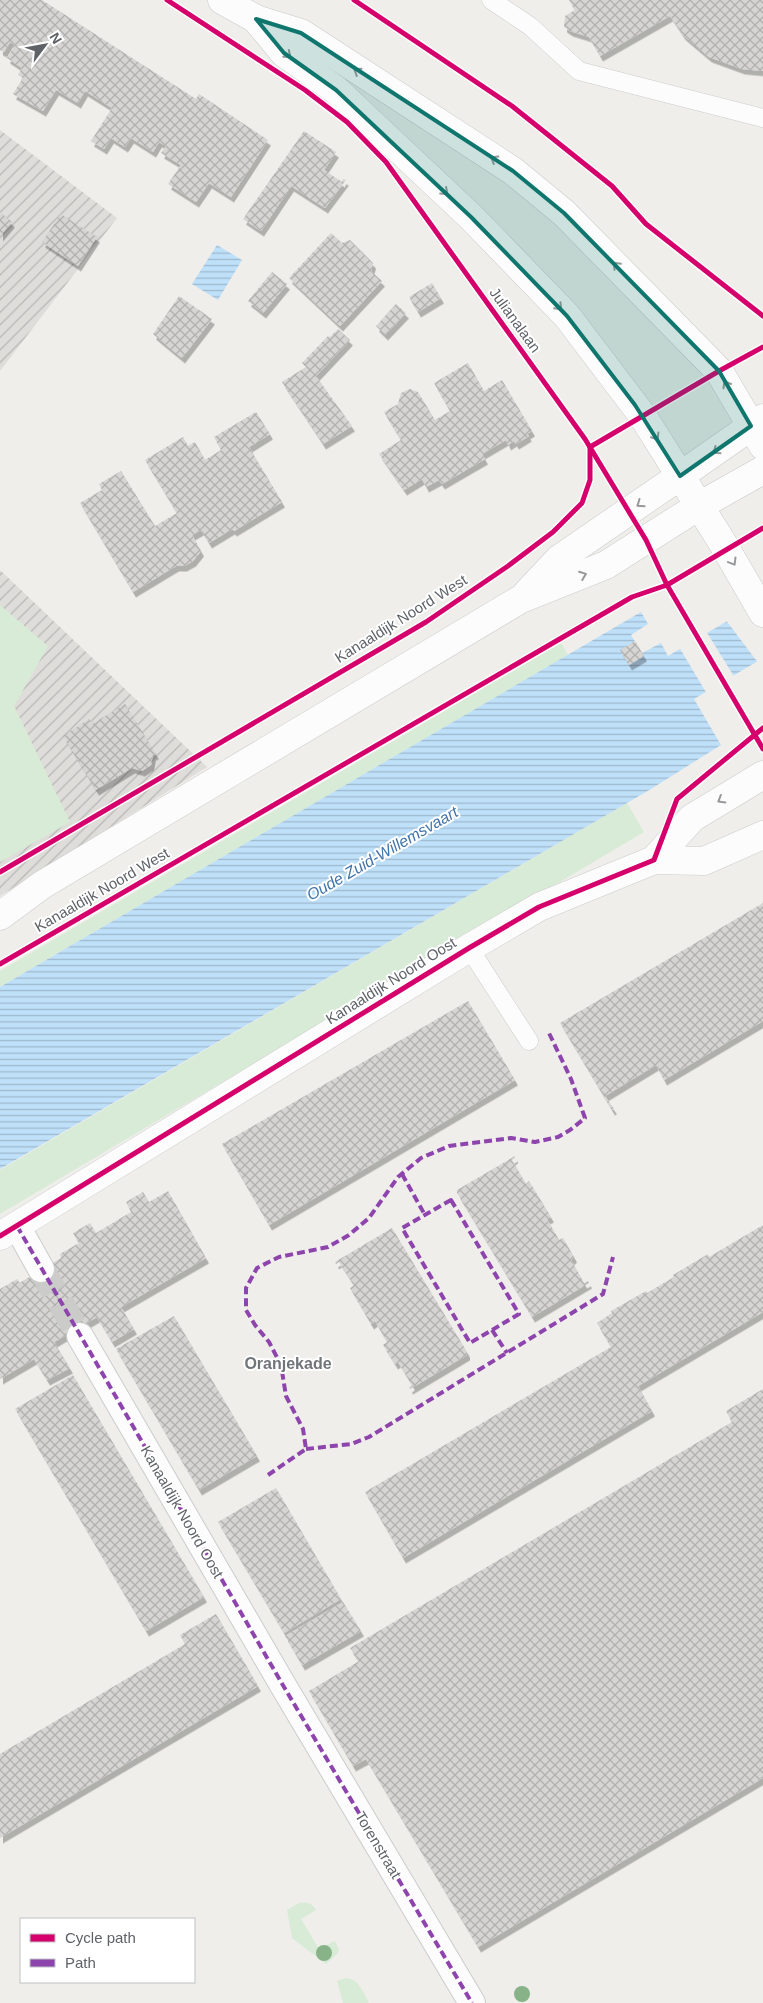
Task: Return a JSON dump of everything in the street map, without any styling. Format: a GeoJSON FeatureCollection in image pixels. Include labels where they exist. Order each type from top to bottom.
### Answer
{"type":"FeatureCollection","features":[{"type":"Feature","properties":{"kind":"street"},"geometry":{"type":"LineString","coordinates":[[222,0],[256,19],[301,33],[513,170],[564,213],[719,371],[759,430]]}},
{"type":"Feature","properties":{"kind":"street"},"geometry":{"type":"LineString","coordinates":[[256,19],[284,53],[336,90],[471,217],[567,316],[639,410],[759,607]]}},
{"type":"Feature","properties":{"kind":"street","name":"Kanaaldijk Noord West"},"geometry":{"type":"LineString","coordinates":[[521,599],[559,559],[680,476],[759,430]]}},
{"type":"Feature","properties":{"kind":"street","name":"Kanaaldijk Noord West"},"geometry":{"type":"LineString","coordinates":[[0,916],[42,885],[521,599],[606,565],[699,506],[763,470]]}},
{"type":"Feature","properties":{"kind":"street","name":"Kanaaldijk Noord Oost"},"geometry":{"type":"LineString","coordinates":[[654,860],[692,818],[763,775]]}},
{"type":"Feature","properties":{"kind":"street","name":"Kanaaldijk Noord Oost"},"geometry":{"type":"LineString","coordinates":[[42,1269],[8,1231],[469,948],[540,907],[654,860],[704,861],[763,835]]}},
{"type":"Feature","properties":{"kind":"street","name":"Kanaaldijk Noord Oost"},"geometry":{"type":"LineString","coordinates":[[80,1336],[284,1687]]}},
{"type":"Feature","properties":{"kind":"street","name":"Torenstraat"},"geometry":{"type":"LineString","coordinates":[[284,1687],[472,2003]]}},
{"type":"Feature","properties":{"kind":"lane"},"geometry":{"type":"LineString","coordinates":[[491,0],[530,26],[579,72],[763,118]]}},
{"type":"Feature","properties":{"kind":"lane"},"geometry":{"type":"LineString","coordinates":[[469,948],[529,1041]]}},
{"type":"Feature","properties":{"kind":"highlighted area"},"geometry":{"type":"Polygon","coordinates":[[[256,19],[301,33],[513,171],[564,213],[719,371],[751,426],[680,476],[635,405],[567,316],[471,217],[336,90],[284,53],[256,19]]]}},
{"type":"Feature","properties":{"kind":"shaded area"},"geometry":{"type":"Polygon","coordinates":[[[0,130],[117,218],[0,371],[0,130]]]}},
{"type":"Feature","properties":{"kind":"shaded area"},"geometry":{"type":"Polygon","coordinates":[[[0,570],[207,767],[0,896],[0,570]]]}},
{"type":"Feature","properties":{"kind":"green space"},"geometry":{"type":"Polygon","coordinates":[[[0,605],[48,646],[14,706],[70,822],[0,862],[0,605]]]}},
{"type":"Feature","properties":{"kind":"green space"},"geometry":{"type":"Polygon","coordinates":[[[561,643],[568,655],[0,987],[0,971],[561,643]]]}},
{"type":"Feature","properties":{"kind":"green space"},"geometry":{"type":"Polygon","coordinates":[[[627,803],[644,832],[0,1214],[0,1170],[627,803]]]}},
{"type":"Feature","properties":{"kind":"green space"},"geometry":{"type":"Polygon","coordinates":[[[299,1903],[309,1904],[316,1910],[301,1919],[319,1949],[335,1941],[339,1950],[326,1964],[292,1938],[287,1910],[299,1903]]]}},
{"type":"Feature","properties":{"kind":"green space"},"geometry":{"type":"Polygon","coordinates":[[[346,1978],[357,1983],[369,2003],[343,2003],[337,1981],[346,1978]]]}},
{"type":"Feature","properties":{"kind":"water"},"geometry":{"type":"Polygon","coordinates":[[[217,245],[242,260],[218,300],[192,284],[217,245]]]}},
{"type":"Feature","properties":{"kind":"water","name":"Oude Zuid-Willemsvaart"},"geometry":{"type":"Polygon","coordinates":[[[763,600],[763,658],[694,699],[721,745],[651,789],[0,1169],[0,987],[641,612],[648,624],[631,635],[642,653],[661,643],[668,656],[763,600]]]}},
{"type":"Feature","properties":{"kind":"pier"},"geometry":{"type":"Polygon","coordinates":[[[763,598],[763,661],[759,664],[725,619],[763,598]]]}},
{"type":"Feature","properties":{"kind":"pier"},"geometry":{"type":"Polygon","coordinates":[[[706,631],[735,678],[707,694],[679,647],[706,631]]]}},
{"type":"Feature","properties":{"kind":"building"},"geometry":{"type":"Polygon","coordinates":[[[0,0],[42,0],[196,99],[199,94],[268,140],[231,197],[209,183],[196,202],[168,184],[181,165],[161,153],[166,146],[159,142],[153,152],[131,138],[125,147],[111,138],[104,149],[91,141],[112,108],[85,91],[78,103],[56,90],[43,111],[13,94],[23,78],[18,75],[22,68],[7,58],[15,45],[10,42],[4,52],[0,50],[0,0]]]}},
{"type":"Feature","properties":{"kind":"building"},"geometry":{"type":"Polygon","coordinates":[[[569,0],[763,0],[763,71],[742,69],[709,57],[683,35],[670,16],[600,56],[589,37],[564,27],[565,16],[575,10],[569,0]]]}},
{"type":"Feature","properties":{"kind":"building"},"geometry":{"type":"Polygon","coordinates":[[[304,131],[336,152],[324,170],[342,182],[343,179],[346,180],[325,208],[291,186],[261,231],[243,219],[304,131]]]}},
{"type":"Feature","properties":{"kind":"building"},"geometry":{"type":"Polygon","coordinates":[[[0,212],[12,222],[0,236],[0,212]]]}},
{"type":"Feature","properties":{"kind":"building"},"geometry":{"type":"Polygon","coordinates":[[[61,214],[97,237],[78,266],[42,242],[61,214]]]}},
{"type":"Feature","properties":{"kind":"building"},"geometry":{"type":"Polygon","coordinates":[[[331,233],[342,243],[350,240],[373,263],[371,271],[382,281],[340,326],[289,278],[331,233]]]}},
{"type":"Feature","properties":{"kind":"building"},"geometry":{"type":"Polygon","coordinates":[[[272,272],[287,284],[263,313],[248,301],[272,272]]]}},
{"type":"Feature","properties":{"kind":"building"},"geometry":{"type":"Polygon","coordinates":[[[432,283],[441,298],[418,312],[409,297],[432,283]]]}},
{"type":"Feature","properties":{"kind":"building"},"geometry":{"type":"Polygon","coordinates":[[[179,296],[212,319],[182,358],[153,334],[179,296]]]}},
{"type":"Feature","properties":{"kind":"building"},"geometry":{"type":"Polygon","coordinates":[[[396,304],[406,313],[385,335],[376,326],[396,304]]]}},
{"type":"Feature","properties":{"kind":"building"},"geometry":{"type":"Polygon","coordinates":[[[338,329],[350,340],[316,376],[352,426],[323,444],[282,382],[306,367],[302,363],[328,336],[330,337],[338,329]]]}},
{"type":"Feature","properties":{"kind":"building"},"geometry":{"type":"Polygon","coordinates":[[[468,363],[484,391],[502,380],[532,431],[527,434],[529,436],[516,444],[514,441],[508,445],[506,440],[482,454],[485,459],[442,484],[439,480],[426,487],[422,479],[404,490],[379,454],[401,440],[384,412],[398,404],[401,393],[410,389],[418,392],[435,420],[450,411],[434,383],[468,363]]]}},
{"type":"Feature","properties":{"kind":"building"},"geometry":{"type":"Polygon","coordinates":[[[256,412],[270,434],[249,447],[282,502],[234,531],[232,529],[209,543],[201,530],[192,535],[201,551],[193,561],[184,566],[176,566],[133,592],[80,503],[102,490],[99,484],[121,471],[155,526],[177,513],[145,460],[183,437],[188,446],[195,442],[205,460],[221,450],[214,437],[256,412]]]}},
{"type":"Feature","properties":{"kind":"building"},"geometry":{"type":"Polygon","coordinates":[[[635,641],[644,656],[629,665],[620,650],[635,641]]]}},
{"type":"Feature","properties":{"kind":"building"},"geometry":{"type":"Polygon","coordinates":[[[125,704],[156,754],[153,755],[151,765],[142,771],[132,768],[96,790],[63,736],[89,719],[92,724],[125,704]]]}},
{"type":"Feature","properties":{"kind":"building"},"geometry":{"type":"Polygon","coordinates":[[[763,903],[763,1021],[664,1080],[656,1065],[605,1096],[614,1109],[612,1110],[560,1023],[763,903]]]}},
{"type":"Feature","properties":{"kind":"building"},"geometry":{"type":"Polygon","coordinates":[[[468,1001],[515,1080],[269,1225],[222,1144],[468,1001]]]}},
{"type":"Feature","properties":{"kind":"building"},"geometry":{"type":"Polygon","coordinates":[[[515,1156],[512,1160],[526,1184],[529,1181],[551,1217],[547,1219],[559,1240],[563,1238],[574,1257],[571,1260],[584,1283],[588,1281],[589,1283],[532,1317],[457,1193],[457,1190],[515,1156]]]}},
{"type":"Feature","properties":{"kind":"building"},"geometry":{"type":"Polygon","coordinates":[[[168,1191],[206,1258],[121,1307],[134,1329],[112,1342],[97,1317],[54,1342],[70,1368],[47,1380],[34,1359],[0,1379],[0,1289],[17,1279],[21,1282],[61,1258],[60,1254],[79,1243],[73,1233],[90,1223],[96,1233],[131,1212],[126,1202],[143,1192],[149,1202],[168,1191]]]}},
{"type":"Feature","properties":{"kind":"building"},"geometry":{"type":"Polygon","coordinates":[[[763,1225],[763,1312],[638,1386],[652,1411],[403,1558],[365,1492],[611,1347],[597,1323],[612,1313],[611,1311],[646,1291],[647,1293],[708,1254],[709,1257],[763,1225]]]}},
{"type":"Feature","properties":{"kind":"building"},"geometry":{"type":"Polygon","coordinates":[[[392,1228],[467,1352],[467,1355],[410,1389],[409,1387],[412,1385],[398,1362],[395,1364],[383,1345],[387,1342],[375,1321],[371,1324],[350,1288],[354,1285],[339,1262],[336,1264],[335,1262],[392,1228]]]}},
{"type":"Feature","properties":{"kind":"building"},"geometry":{"type":"Polygon","coordinates":[[[174,1316],[257,1456],[199,1490],[116,1349],[174,1316]]]}},
{"type":"Feature","properties":{"kind":"building"},"geometry":{"type":"Polygon","coordinates":[[[73,1375],[204,1597],[146,1631],[15,1409],[73,1375]]]}},
{"type":"Feature","properties":{"kind":"building"},"geometry":{"type":"Polygon","coordinates":[[[763,1389],[763,1778],[478,1947],[366,1759],[353,1766],[309,1691],[359,1661],[350,1648],[732,1422],[726,1411],[763,1389]]]}},
{"type":"Feature","properties":{"kind":"building"},"geometry":{"type":"Polygon","coordinates":[[[276,1488],[341,1599],[284,1633],[218,1522],[276,1488]]]}},
{"type":"Feature","properties":{"kind":"building"},"geometry":{"type":"Polygon","coordinates":[[[343,1602],[361,1631],[302,1665],[285,1636],[343,1602]]]}},
{"type":"Feature","properties":{"kind":"building"},"geometry":{"type":"Polygon","coordinates":[[[216,1614],[258,1686],[0,1838],[0,1754],[185,1644],[180,1635],[216,1614]]]}},
{"type":"Feature","properties":{"kind":"tunnel"},"geometry":{"type":"LineString","coordinates":[[41,1269],[80,1336]]}},
{"type":"Feature","properties":{"kind":"marked path"},"geometry":{"type":"LineString","coordinates":[[268,1475],[306,1449],[303,1429],[286,1396],[281,1365],[269,1342],[246,1310],[246,1288],[257,1268],[279,1257],[328,1247],[349,1235],[369,1218],[398,1177],[421,1158],[449,1146],[511,1138],[535,1142],[558,1137],[585,1118],[571,1079],[548,1031]]}},
{"type":"Feature","properties":{"kind":"marked path"},"geometry":{"type":"LineString","coordinates":[[402,1174],[425,1215]]}},
{"type":"Feature","properties":{"kind":"marked path"},"geometry":{"type":"LineString","coordinates":[[451,1200],[519,1314],[470,1343],[402,1228],[451,1200]]}},
{"type":"Feature","properties":{"kind":"marked path"},"geometry":{"type":"LineString","coordinates":[[17,1226],[284,1687],[472,2003]]}},
{"type":"Feature","properties":{"kind":"marked path"},"geometry":{"type":"LineString","coordinates":[[306,1449],[351,1444],[369,1437],[603,1294],[613,1257]]}},
{"type":"Feature","properties":{"kind":"marked path"},"geometry":{"type":"LineString","coordinates":[[492,1330],[507,1353]]}},
{"type":"Feature","properties":{"kind":"cycle path","name":"Julianalaan"},"geometry":{"type":"LineString","coordinates":[[167,0],[305,90],[347,122],[386,162],[585,439],[646,540],[667,585],[763,749]]}},
{"type":"Feature","properties":{"kind":"cycle path"},"geometry":{"type":"LineString","coordinates":[[354,0],[512,106],[612,186],[646,224],[763,316]]}},
{"type":"Feature","properties":{"kind":"cycle path"},"geometry":{"type":"LineString","coordinates":[[590,447],[763,347]]}},
{"type":"Feature","properties":{"kind":"cycle path"},"geometry":{"type":"LineString","coordinates":[[0,872],[426,622],[508,566],[553,532],[582,503],[590,480],[590,447]]}},
{"type":"Feature","properties":{"kind":"cycle path"},"geometry":{"type":"LineString","coordinates":[[0,964],[632,597],[667,585],[763,528]]}},
{"type":"Feature","properties":{"kind":"cycle path"},"geometry":{"type":"LineString","coordinates":[[0,1236],[539,907],[654,860],[677,799],[763,728]]}},
{"type":"Feature","properties":{"kind":"district","name":"Oranjekade"},"geometry":{"type":"Point","coordinates":[288,1363]}}]}
